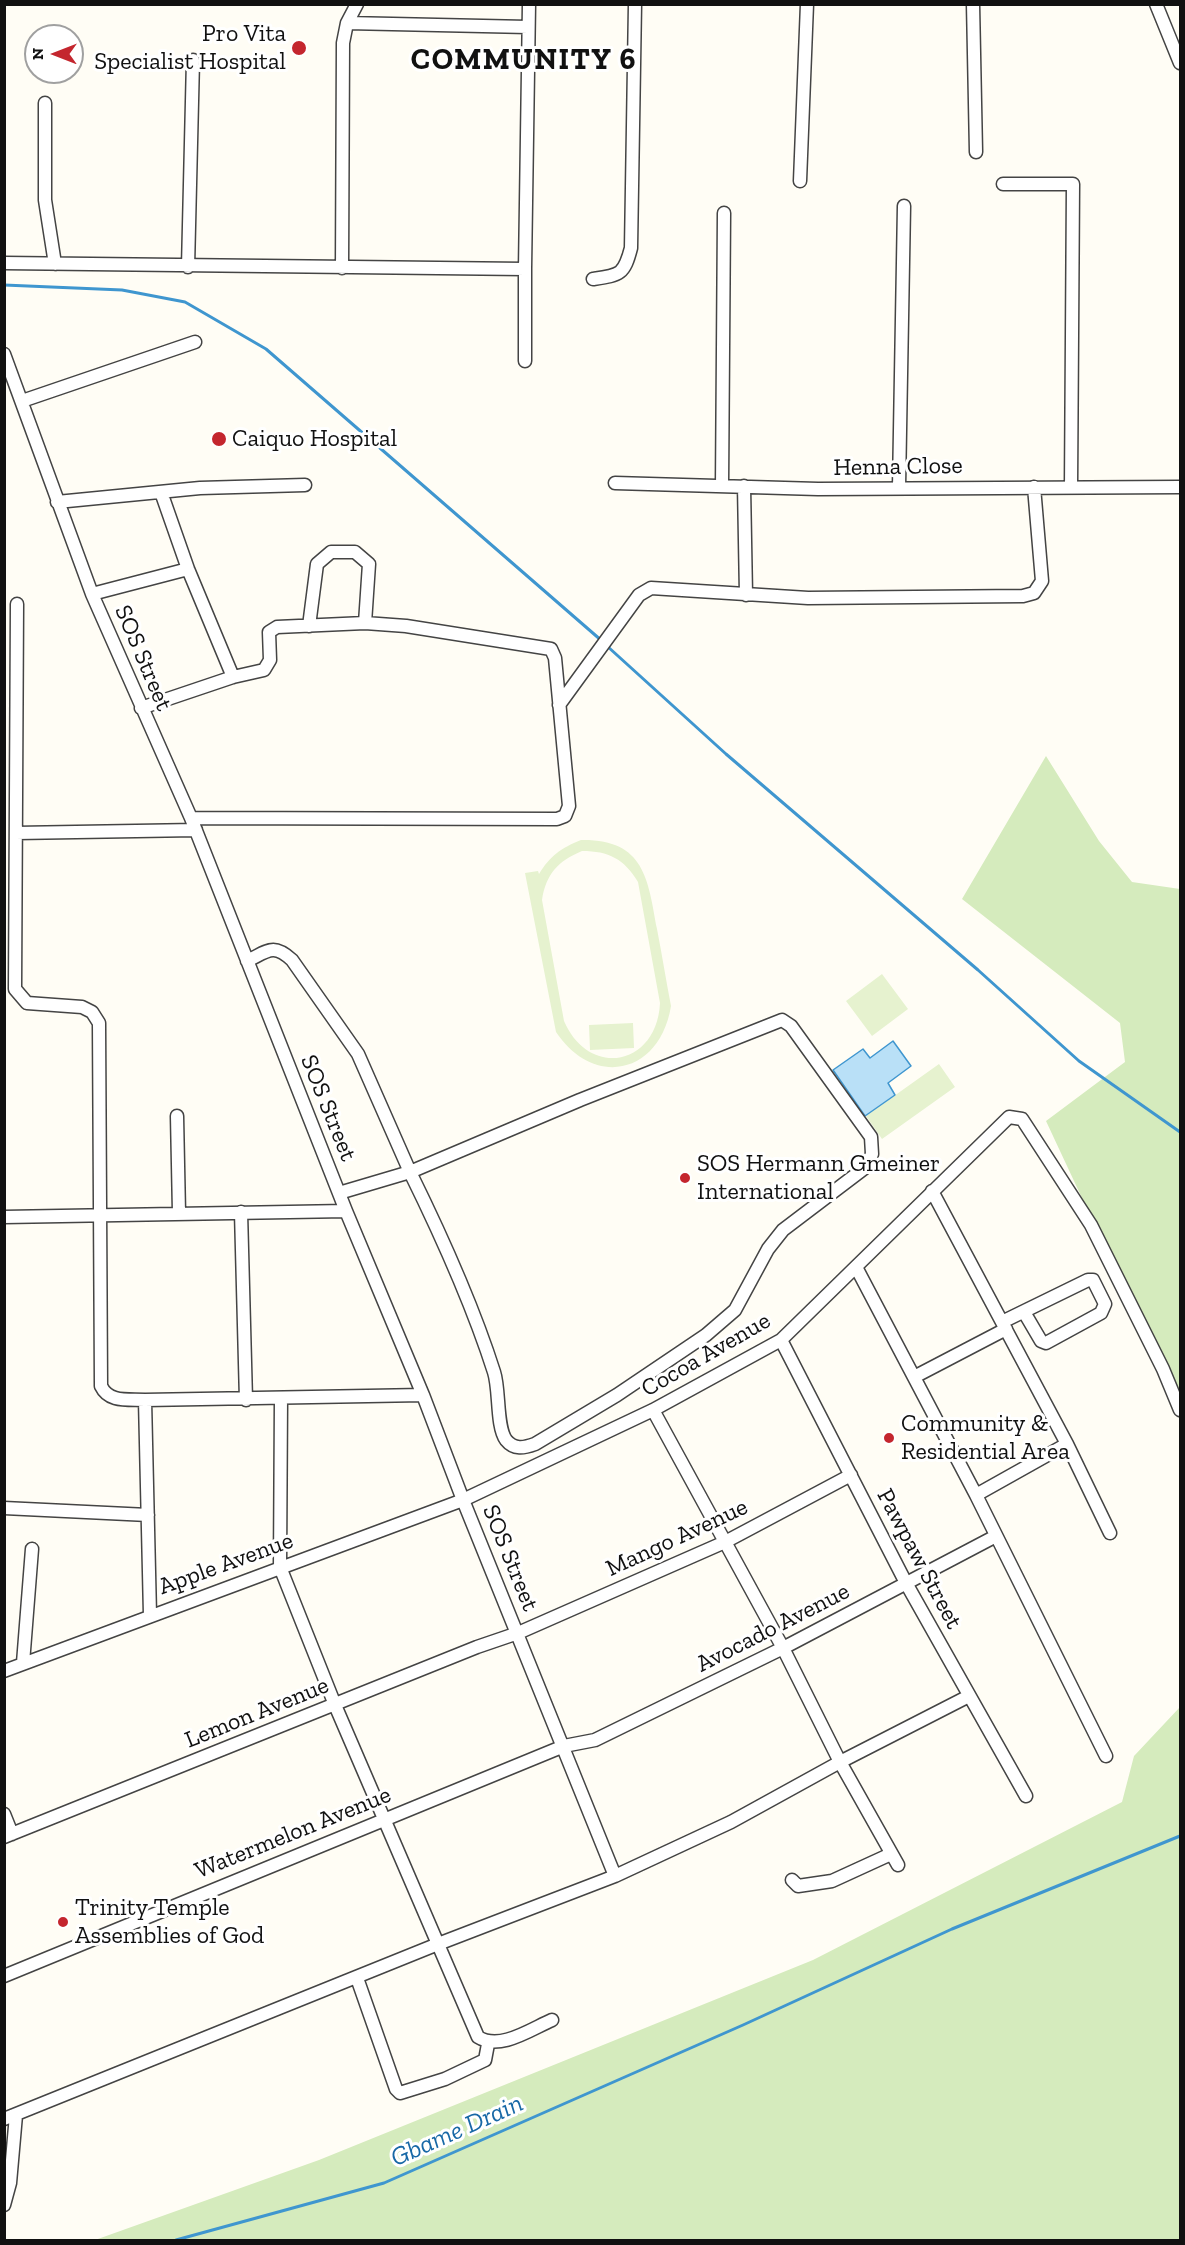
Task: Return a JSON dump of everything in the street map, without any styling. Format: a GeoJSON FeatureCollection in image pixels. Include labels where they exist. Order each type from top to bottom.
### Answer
{"type":"FeatureCollection","features":[{"type":"Feature","properties":{"kind":"street"},"geometry":{"type":"LineString","coordinates":[[342,268],[342,55],[347,23],[357,4]]}},
{"type":"Feature","properties":{"kind":"street"},"geometry":{"type":"LineString","coordinates":[[525,361],[529,4]]}},
{"type":"Feature","properties":{"kind":"street"},"geometry":{"type":"LineString","coordinates":[[593,279],[617,275],[627,266],[631,248],[635,4]]}},
{"type":"Feature","properties":{"kind":"street"},"geometry":{"type":"LineString","coordinates":[[801,181],[807,4]]}},
{"type":"Feature","properties":{"kind":"street"},"geometry":{"type":"LineString","coordinates":[[973,4],[976,152]]}},
{"type":"Feature","properties":{"kind":"street"},"geometry":{"type":"LineString","coordinates":[[1156,4],[1180,63]]}},
{"type":"Feature","properties":{"kind":"street"},"geometry":{"type":"LineString","coordinates":[[347,23],[528,27]]}},
{"type":"Feature","properties":{"kind":"street"},"geometry":{"type":"LineString","coordinates":[[188,267],[193,60]]}},
{"type":"Feature","properties":{"kind":"street"},"geometry":{"type":"LineString","coordinates":[[45,103],[45,200],[55,264]]}},
{"type":"Feature","properties":{"kind":"street"},"geometry":{"type":"LineString","coordinates":[[1004,184],[1072,184],[1071,487]]}},
{"type":"Feature","properties":{"kind":"street"},"geometry":{"type":"LineString","coordinates":[[899,487],[904,207]]}},
{"type":"Feature","properties":{"kind":"street"},"geometry":{"type":"LineString","coordinates":[[722,486],[724,213]]}},
{"type":"Feature","properties":{"kind":"street"},"geometry":{"type":"LineString","coordinates":[[4,263],[188,267],[525,269]]}},
{"type":"Feature","properties":{"kind":"street"},"geometry":{"type":"LineString","coordinates":[[22,401],[195,342]]}},
{"type":"Feature","properties":{"kind":"street","name":"SOS Street"},"geometry":{"type":"LineString","coordinates":[[4,354],[92,594],[191,818],[346,1211],[423,1395],[615,1876]]}},
{"type":"Feature","properties":{"kind":"street"},"geometry":{"type":"LineString","coordinates":[[4,389],[15,379]]}},
{"type":"Feature","properties":{"kind":"street","name":"Henna Close"},"geometry":{"type":"LineString","coordinates":[[615,483],[818,489],[1180,487]]}},
{"type":"Feature","properties":{"kind":"street"},"geometry":{"type":"LineString","coordinates":[[57,502],[200,488],[306,485]]}},
{"type":"Feature","properties":{"kind":"street"},"geometry":{"type":"LineString","coordinates":[[744,486],[746,595]]}},
{"type":"Feature","properties":{"kind":"street"},"geometry":{"type":"LineString","coordinates":[[559,705],[645,590],[657,588],[808,598],[1023,596],[1034,593],[1042,581],[1034,487]]}},
{"type":"Feature","properties":{"kind":"street"},"geometry":{"type":"LineString","coordinates":[[161,492],[188,568],[233,676]]}},
{"type":"Feature","properties":{"kind":"street"},"geometry":{"type":"LineString","coordinates":[[309,626],[317,564],[331,552],[355,552],[369,564],[365,623]]}},
{"type":"Feature","properties":{"kind":"street"},"geometry":{"type":"LineString","coordinates":[[92,594],[188,568]]}},
{"type":"Feature","properties":{"kind":"street"},"geometry":{"type":"LineString","coordinates":[[17,604],[15,989],[27,1003],[82,1007],[92,1011],[99,1023],[102,1216],[101,1386],[105,1394],[113,1399],[145,1400],[246,1400],[423,1395]]}},
{"type":"Feature","properties":{"kind":"street"},"geometry":{"type":"LineString","coordinates":[[141,708],[233,676],[264,670],[268,667],[269,632],[273,629],[365,623],[429,629],[547,647],[555,658],[569,806],[565,816],[557,819],[191,818]]}},
{"type":"Feature","properties":{"kind":"street"},"geometry":{"type":"LineString","coordinates":[[16,833],[196,831]]}},
{"type":"Feature","properties":{"kind":"street"},"geometry":{"type":"LineString","coordinates":[[247,960],[274,949],[279,949],[292,960],[358,1054],[410,1172],[444,1242],[498,1384],[505,1439],[514,1447],[523,1448],[617,1395],[706,1335],[735,1310],[768,1249],[783,1230],[866,1167],[872,1154],[873,1144],[871,1137],[791,1026],[782,1020],[580,1100],[410,1172],[339,1193]]}},
{"type":"Feature","properties":{"kind":"street"},"geometry":{"type":"LineString","coordinates":[[177,1116],[179,1213]]}},
{"type":"Feature","properties":{"kind":"street","name":"Cocoa Avenue"},"geometry":{"type":"LineString","coordinates":[[463,1500],[653,1410],[781,1340],[1010,1117],[1022,1119],[1091,1226],[1163,1369],[1180,1410]]}},
{"type":"Feature","properties":{"kind":"street"},"geometry":{"type":"LineString","coordinates":[[932,1191],[1067,1444],[1110,1533]]}},
{"type":"Feature","properties":{"kind":"street"},"geometry":{"type":"LineString","coordinates":[[4,1217],[346,1211]]}},
{"type":"Feature","properties":{"kind":"street"},"geometry":{"type":"LineString","coordinates":[[241,1212],[246,1400]]}},
{"type":"Feature","properties":{"kind":"street"},"geometry":{"type":"LineString","coordinates":[[856,1267],[976,1496],[1106,1756]]}},
{"type":"Feature","properties":{"kind":"street"},"geometry":{"type":"LineString","coordinates":[[914,1377],[1024,1312],[1088,1280],[1092,1280],[1105,1304],[1101,1312],[1046,1343],[1041,1341],[1024,1312]]}},
{"type":"Feature","properties":{"kind":"street","name":"Pawpaw Street"},"geometry":{"type":"LineString","coordinates":[[781,1340],[906,1583],[1026,1796]]}},
{"type":"Feature","properties":{"kind":"street"},"geometry":{"type":"LineString","coordinates":[[281,1398],[280,1567],[335,1705],[478,2037],[488,2044],[498,2043],[552,2020]]}},
{"type":"Feature","properties":{"kind":"street"},"geometry":{"type":"LineString","coordinates":[[145,1400],[150,1615]]}},
{"type":"Feature","properties":{"kind":"street"},"geometry":{"type":"LineString","coordinates":[[653,1410],[783,1648],[840,1762],[898,1865]]}},
{"type":"Feature","properties":{"kind":"street"},"geometry":{"type":"LineString","coordinates":[[976,1496],[1067,1444]]}},
{"type":"Feature","properties":{"kind":"street","name":"Mango Avenue"},"geometry":{"type":"LineString","coordinates":[[518,1633],[725,1542],[850,1475]]}},
{"type":"Feature","properties":{"kind":"street","name":"Apple Avenue"},"geometry":{"type":"LineString","coordinates":[[4,1671],[463,1500]]}},
{"type":"Feature","properties":{"kind":"street"},"geometry":{"type":"LineString","coordinates":[[4,1508],[148,1515]]}},
{"type":"Feature","properties":{"kind":"street","name":"Avocado Avenue"},"geometry":{"type":"LineString","coordinates":[[564,1746],[595,1740],[783,1648],[996,1536]]}},
{"type":"Feature","properties":{"kind":"street"},"geometry":{"type":"LineString","coordinates":[[23,1663],[32,1548]]}},
{"type":"Feature","properties":{"kind":"street","name":"Lemon Avenue"},"geometry":{"type":"LineString","coordinates":[[8,1836],[518,1633]]}},
{"type":"Feature","properties":{"kind":"street"},"geometry":{"type":"LineString","coordinates":[[4,2205],[10,2183],[10,2117],[438,1944],[615,1876],[731,1822],[840,1762],[969,1696]]}},
{"type":"Feature","properties":{"kind":"street","name":"Watermelon Avenue"},"geometry":{"type":"LineString","coordinates":[[4,1976],[564,1746]]}},
{"type":"Feature","properties":{"kind":"street"},"geometry":{"type":"LineString","coordinates":[[4,1815],[8,1836]]}},
{"type":"Feature","properties":{"kind":"street"},"geometry":{"type":"LineString","coordinates":[[792,1880],[798,1886],[832,1881],[891,1854]]}},
{"type":"Feature","properties":{"kind":"street"},"geometry":{"type":"LineString","coordinates":[[357,1978],[396,2089],[400,2093],[445,2079],[485,2060],[488,2044]]}},
{"type":"Feature","properties":{"kind":"green space"},"geometry":{"type":"Polygon","coordinates":[[[1046,756],[1099,841],[1132,882],[1180,889],[1180,1408],[1046,1121],[1125,1062],[1120,1023],[962,899],[1046,756]]]}},
{"type":"Feature","properties":{"kind":"green space"},"geometry":{"type":"Polygon","coordinates":[[[581,840],[602,841],[618,846],[630,854],[639,865],[650,893],[671,1006],[664,1029],[654,1047],[640,1059],[624,1066],[606,1067],[588,1062],[571,1050],[556,1032],[525,873],[538,871],[539,874],[552,857],[581,840]],[[582,851],[560,864],[550,876],[542,900],[564,1021],[575,1039],[589,1052],[605,1057],[620,1057],[635,1052],[647,1041],[656,1024],[660,1003],[638,882],[621,862],[608,855],[582,851]]]}},
{"type":"Feature","properties":{"kind":"green space"},"geometry":{"type":"Polygon","coordinates":[[[882,974],[908,1009],[872,1036],[846,1001],[882,974]]]}},
{"type":"Feature","properties":{"kind":"green space"},"geometry":{"type":"Polygon","coordinates":[[[633,1023],[634,1048],[590,1050],[589,1025],[633,1023]]]}},
{"type":"Feature","properties":{"kind":"green space"},"geometry":{"type":"Polygon","coordinates":[[[939,1064],[955,1087],[882,1139],[866,1116],[939,1064]]]}},
{"type":"Feature","properties":{"kind":"green space"},"geometry":{"type":"Polygon","coordinates":[[[1180,1707],[1180,2240],[95,2240],[319,2160],[813,1960],[1122,1802],[1134,1756],[1180,1707]]]}},
{"type":"Feature","properties":{"kind":"water"},"geometry":{"type":"Polygon","coordinates":[[[893,1041],[911,1066],[888,1083],[895,1095],[865,1116],[833,1070],[863,1049],[870,1058],[893,1041]]]}},
{"type":"Feature","properties":{"kind":"waterway"},"geometry":{"type":"LineString","coordinates":[[4,285],[122,290],[185,302],[266,349],[602,641]]}},
{"type":"Feature","properties":{"kind":"waterway"},"geometry":{"type":"LineString","coordinates":[[607,646],[726,754],[978,970],[1079,1061],[1180,1132]]}},
{"type":"Feature","properties":{"kind":"waterway","name":"Gbame Drain"},"geometry":{"type":"LineString","coordinates":[[176,2240],[384,2183],[743,2025],[952,1929],[1180,1836]]}},
{"type":"Feature","properties":{"kind":"place","name":"Pro Vita Specialist Hospital"},"geometry":{"type":"Point","coordinates":[299,48]}},
{"type":"Feature","properties":{"kind":"place","name":"Caiquo Hospital"},"geometry":{"type":"Point","coordinates":[219,439]}},
{"type":"Feature","properties":{"kind":"place","name":"SOS Hermann Gmeiner International"},"geometry":{"type":"Point","coordinates":[685,1178]}},
{"type":"Feature","properties":{"kind":"place","name":"Community & Residential Area"},"geometry":{"type":"Point","coordinates":[889,1438]}},
{"type":"Feature","properties":{"kind":"place","name":"Trinity Temple Assemblies of God"},"geometry":{"type":"Point","coordinates":[63,1922]}},
{"type":"Feature","properties":{"kind":"district","name":"COMMUNITY 6"},"geometry":{"type":"Point","coordinates":[524,60]}}]}
